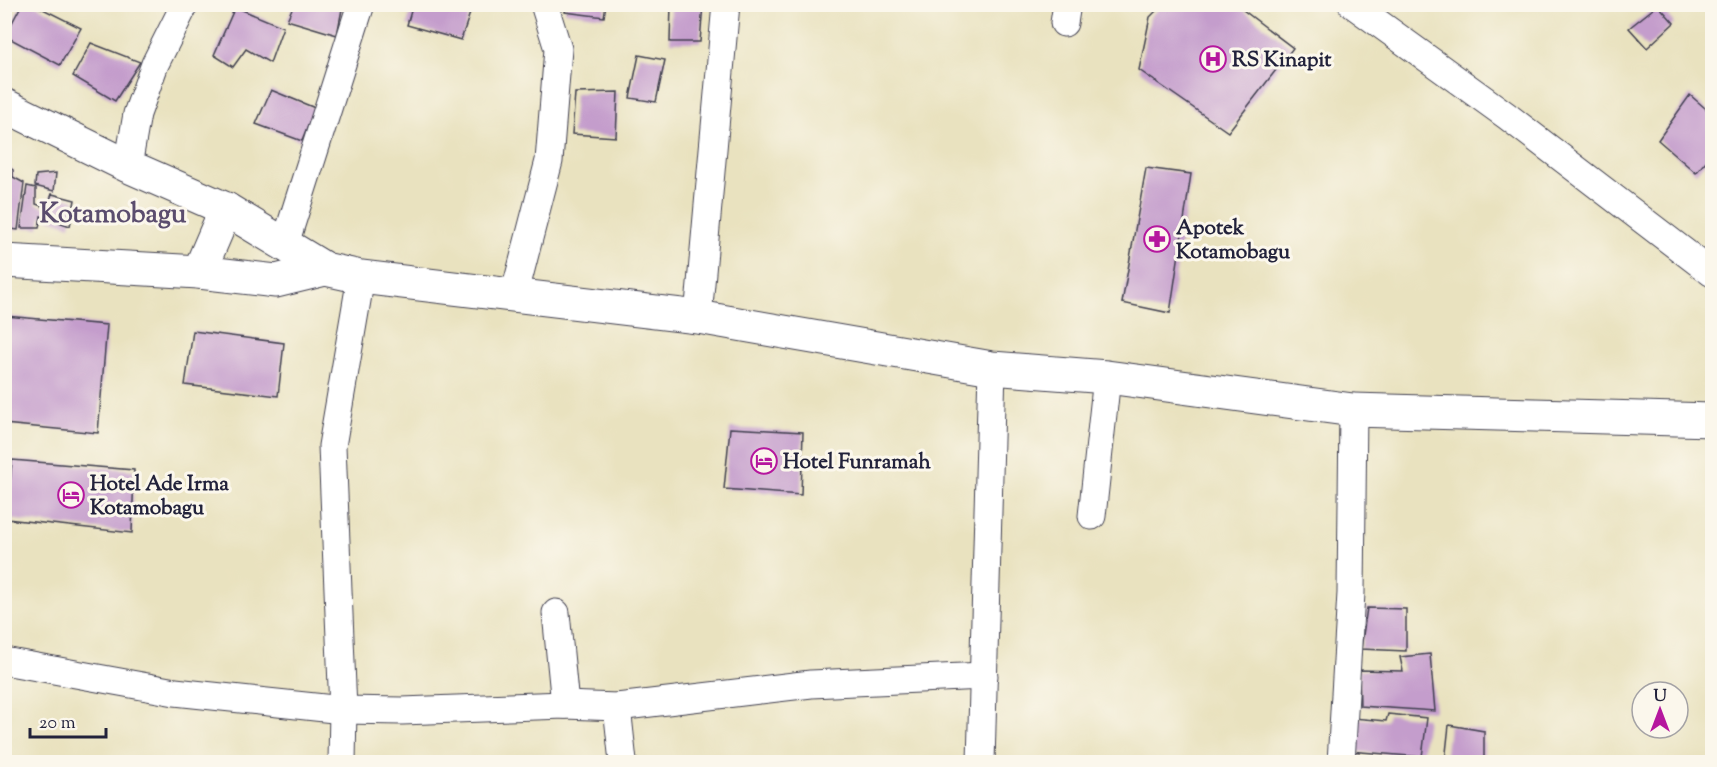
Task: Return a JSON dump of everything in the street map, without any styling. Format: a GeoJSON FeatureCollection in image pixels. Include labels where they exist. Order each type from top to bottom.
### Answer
{"type":"FeatureCollection","features":[{"type":"Feature","properties":{"kind":"highway"},"geometry":{"type":"LineString","coordinates":[[4,105],[128,166],[226,209],[284,247],[325,269],[361,277],[698,317],[992,368],[1107,377],[1353,410],[1713,420]]}},
{"type":"Feature","properties":{"kind":"highway"},"geometry":{"type":"LineString","coordinates":[[199,272],[226,209]]}},
{"type":"Feature","properties":{"kind":"highway"},"geometry":{"type":"LineString","coordinates":[[5,262],[199,272],[276,281],[325,269]]}},
{"type":"Feature","properties":{"kind":"street"},"geometry":{"type":"LineString","coordinates":[[128,166],[137,114],[155,64],[185,4]]}},
{"type":"Feature","properties":{"kind":"street"},"geometry":{"type":"LineString","coordinates":[[284,247],[361,4]]}},
{"type":"Feature","properties":{"kind":"street"},"geometry":{"type":"LineString","coordinates":[[514,296],[551,150],[558,49],[544,4]]}},
{"type":"Feature","properties":{"kind":"street"},"geometry":{"type":"LineString","coordinates":[[698,317],[726,4]]}},
{"type":"Feature","properties":{"kind":"street"},"geometry":{"type":"LineString","coordinates":[[1365,8],[1713,273]]}},
{"type":"Feature","properties":{"kind":"street"},"geometry":{"type":"LineString","coordinates":[[342,762],[343,710],[332,446],[361,277]]}},
{"type":"Feature","properties":{"kind":"street"},"geometry":{"type":"LineString","coordinates":[[981,762],[992,368]]}},
{"type":"Feature","properties":{"kind":"street"},"geometry":{"type":"LineString","coordinates":[[1092,516],[1107,377]]}},
{"type":"Feature","properties":{"kind":"street"},"geometry":{"type":"LineString","coordinates":[[1341,762],[1351,593],[1353,410]]}},
{"type":"Feature","properties":{"kind":"street"},"geometry":{"type":"LineString","coordinates":[[556,613],[565,705]]}},
{"type":"Feature","properties":{"kind":"street"},"geometry":{"type":"LineString","coordinates":[[4,661],[175,692],[343,710],[402,711],[565,705],[617,707],[811,684],[984,676]]}},
{"type":"Feature","properties":{"kind":"street"},"geometry":{"type":"LineString","coordinates":[[617,707],[623,762]]}},
{"type":"Feature","properties":{"kind":"building"},"geometry":{"type":"Polygon","coordinates":[[[22,4],[33,4],[81,28],[60,65],[5,36],[22,4]]]}},
{"type":"Feature","properties":{"kind":"building"},"geometry":{"type":"Polygon","coordinates":[[[294,4],[343,4],[337,35],[287,20],[294,4]]]}},
{"type":"Feature","properties":{"kind":"building"},"geometry":{"type":"Polygon","coordinates":[[[413,4],[473,4],[461,40],[407,25],[413,4]]]}},
{"type":"Feature","properties":{"kind":"building"},"geometry":{"type":"Polygon","coordinates":[[[566,4],[606,4],[604,17],[565,12],[566,4]]]}},
{"type":"Feature","properties":{"kind":"building"},"geometry":{"type":"Polygon","coordinates":[[[671,4],[703,4],[700,42],[670,42],[671,4]]]}},
{"type":"Feature","properties":{"kind":"building","name":"RS Kinapit"},"geometry":{"type":"Polygon","coordinates":[[[1163,4],[1235,4],[1293,48],[1228,132],[1139,70],[1150,17],[1163,4]]]}},
{"type":"Feature","properties":{"kind":"building"},"geometry":{"type":"Polygon","coordinates":[[[1658,5],[1674,23],[1647,48],[1629,28],[1658,5]]]}},
{"type":"Feature","properties":{"kind":"building"},"geometry":{"type":"Polygon","coordinates":[[[235,7],[283,27],[270,63],[246,49],[233,67],[214,55],[235,7]]]}},
{"type":"Feature","properties":{"kind":"building"},"geometry":{"type":"Polygon","coordinates":[[[91,43],[140,62],[115,101],[73,76],[91,43]]]}},
{"type":"Feature","properties":{"kind":"building"},"geometry":{"type":"Polygon","coordinates":[[[639,55],[665,60],[656,102],[630,98],[639,55]]]}},
{"type":"Feature","properties":{"kind":"building"},"geometry":{"type":"Polygon","coordinates":[[[271,90],[315,108],[302,141],[256,124],[271,90]]]}},
{"type":"Feature","properties":{"kind":"building"},"geometry":{"type":"Polygon","coordinates":[[[618,92],[616,137],[572,134],[575,93],[618,92]]]}},
{"type":"Feature","properties":{"kind":"building"},"geometry":{"type":"Polygon","coordinates":[[[1690,95],[1712,114],[1712,154],[1696,173],[1658,140],[1690,95]]]}},
{"type":"Feature","properties":{"kind":"building"},"geometry":{"type":"Polygon","coordinates":[[[4,164],[13,170],[13,177],[24,183],[18,230],[4,228],[4,164]]]}},
{"type":"Feature","properties":{"kind":"building","name":"Apotek Kotamobagu"},"geometry":{"type":"Polygon","coordinates":[[[1146,168],[1191,174],[1170,313],[1122,303],[1146,168]]]}},
{"type":"Feature","properties":{"kind":"building"},"geometry":{"type":"Polygon","coordinates":[[[56,173],[54,191],[35,186],[36,175],[56,173]]]}},
{"type":"Feature","properties":{"kind":"building"},"geometry":{"type":"Polygon","coordinates":[[[27,186],[36,188],[36,204],[47,208],[52,194],[75,200],[70,226],[41,216],[39,228],[21,228],[27,186]]]}},
{"type":"Feature","properties":{"kind":"building"},"geometry":{"type":"Polygon","coordinates":[[[5,316],[107,325],[98,433],[4,424],[5,316]]]}},
{"type":"Feature","properties":{"kind":"building"},"geometry":{"type":"Polygon","coordinates":[[[193,331],[284,343],[278,396],[185,385],[193,331]]]}},
{"type":"Feature","properties":{"kind":"building","name":"Hotel Funramah"},"geometry":{"type":"Polygon","coordinates":[[[730,428],[803,432],[801,495],[724,489],[730,428]]]}},
{"type":"Feature","properties":{"kind":"building","name":"Hotel Ade Irma Kotamobagu"},"geometry":{"type":"Polygon","coordinates":[[[12,460],[134,470],[132,533],[7,519],[12,460]]]}},
{"type":"Feature","properties":{"kind":"building"},"geometry":{"type":"Polygon","coordinates":[[[1711,597],[1712,625],[1709,625],[1711,597]]]}},
{"type":"Feature","properties":{"kind":"building"},"geometry":{"type":"Polygon","coordinates":[[[1367,608],[1406,609],[1406,651],[1361,649],[1367,608]]]}},
{"type":"Feature","properties":{"kind":"building"},"geometry":{"type":"Polygon","coordinates":[[[1430,654],[1435,711],[1360,706],[1359,670],[1403,671],[1400,657],[1430,654]]]}},
{"type":"Feature","properties":{"kind":"building"},"geometry":{"type":"Polygon","coordinates":[[[1388,714],[1427,718],[1422,757],[1349,751],[1353,718],[1386,721],[1388,714]]]}},
{"type":"Feature","properties":{"kind":"building"},"geometry":{"type":"Polygon","coordinates":[[[1449,725],[1484,731],[1484,762],[1445,762],[1449,725]]]}},
{"type":"Feature","properties":{"kind":"place","name":"RS Kinapit"},"geometry":{"type":"Point","coordinates":[1213,59]}},
{"type":"Feature","properties":{"kind":"place","name":"Apotek Kotamobagu"},"geometry":{"type":"Point","coordinates":[1157,239]}},
{"type":"Feature","properties":{"kind":"place","name":"Hotel Funramah"},"geometry":{"type":"Point","coordinates":[764,461]}},
{"type":"Feature","properties":{"kind":"place","name":"Hotel Ade Irma Kotamobagu"},"geometry":{"type":"Point","coordinates":[71,495]}},
{"type":"Feature","properties":{"kind":"district","name":"Kotamobagu"},"geometry":{"type":"Point","coordinates":[113,213]}}]}
